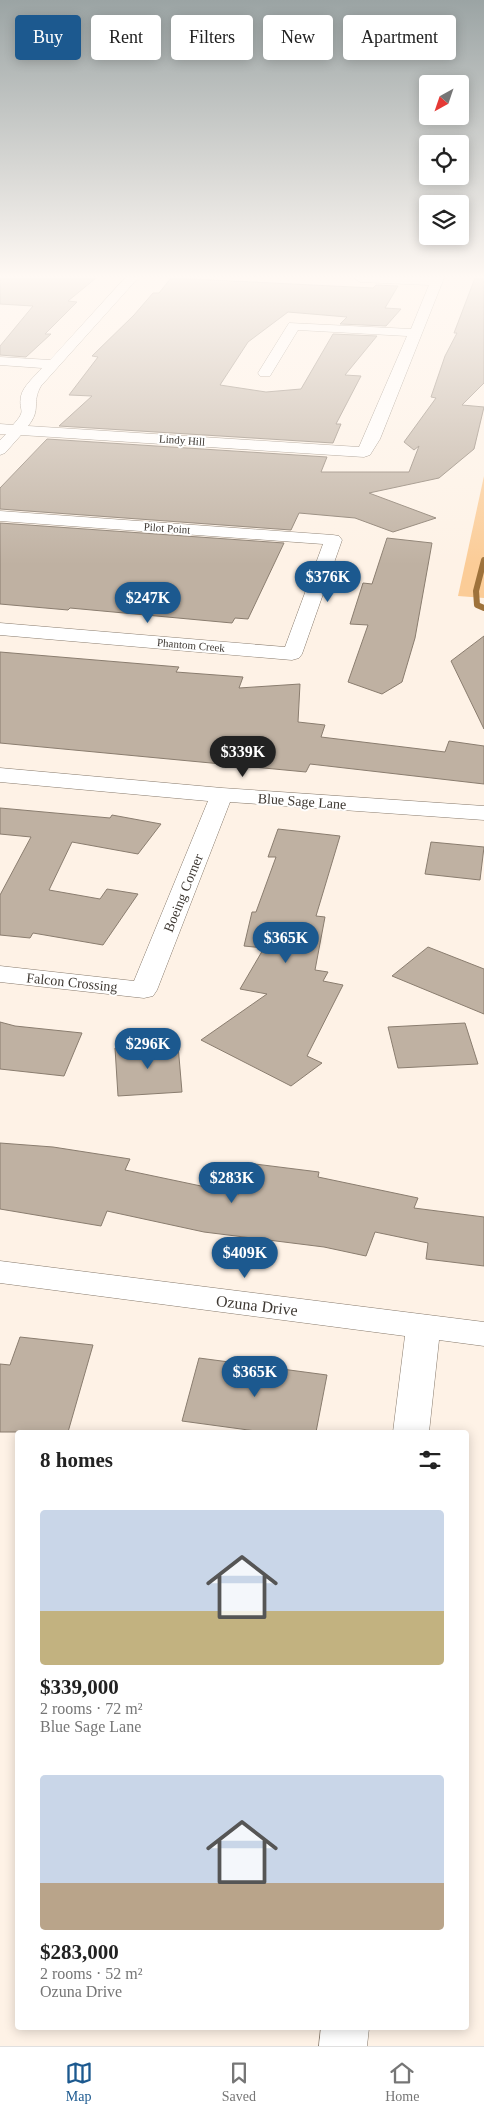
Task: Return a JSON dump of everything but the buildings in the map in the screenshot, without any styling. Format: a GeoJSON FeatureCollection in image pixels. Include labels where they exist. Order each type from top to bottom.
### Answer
{"type":"FeatureCollection","features":[{"type":"Feature","properties":{"kind":"street"},"geometry":{"type":"LineString","coordinates":[[0,450],[28,417],[30,410],[28,396],[45,373]]}},
{"type":"Feature","properties":{"kind":"street","name":"Lindy Hill"},"geometry":{"type":"LineString","coordinates":[[0,429],[364,452],[372,439],[399,373]]}},
{"type":"Feature","properties":{"kind":"street","name":"Pilot Point"},"geometry":{"type":"LineString","coordinates":[[0,516],[333,540],[292,654]]}},
{"type":"Feature","properties":{"kind":"street","name":"Phantom Creek"},"geometry":{"type":"LineString","coordinates":[[0,629],[292,654]]}},
{"type":"Feature","properties":{"kind":"street","name":"Blue Sage Lane"},"geometry":{"type":"LineString","coordinates":[[0,775],[222,795],[484,813]]}},
{"type":"Feature","properties":{"kind":"street","name":"Boeing Corner"},"geometry":{"type":"LineString","coordinates":[[144,990],[222,795]]}},
{"type":"Feature","properties":{"kind":"street","name":"Falcon Crossing"},"geometry":{"type":"LineString","coordinates":[[0,974],[144,990]]}},
{"type":"Feature","properties":{"kind":"street","name":"Ozuna Drive"},"geometry":{"type":"LineString","coordinates":[[0,1272],[484,1334]]}},
{"type":"Feature","properties":{"kind":"street"},"geometry":{"type":"LineString","coordinates":[[411,1430],[423,1327]]}},
{"type":"Feature","properties":{"kind":"street"},"geometry":{"type":"LineString","coordinates":[[343,2046],[345,2030]]}},
{"type":"Feature","properties":{"kind":"shaded area"},"geometry":{"type":"Polygon","coordinates":[[[484,476],[484,598],[458,596],[484,476]]]}},
{"type":"Feature","properties":{"kind":"waterway"},"geometry":{"type":"LineString","coordinates":[[484,560],[476,591],[477,605],[484,608]]}}]}
